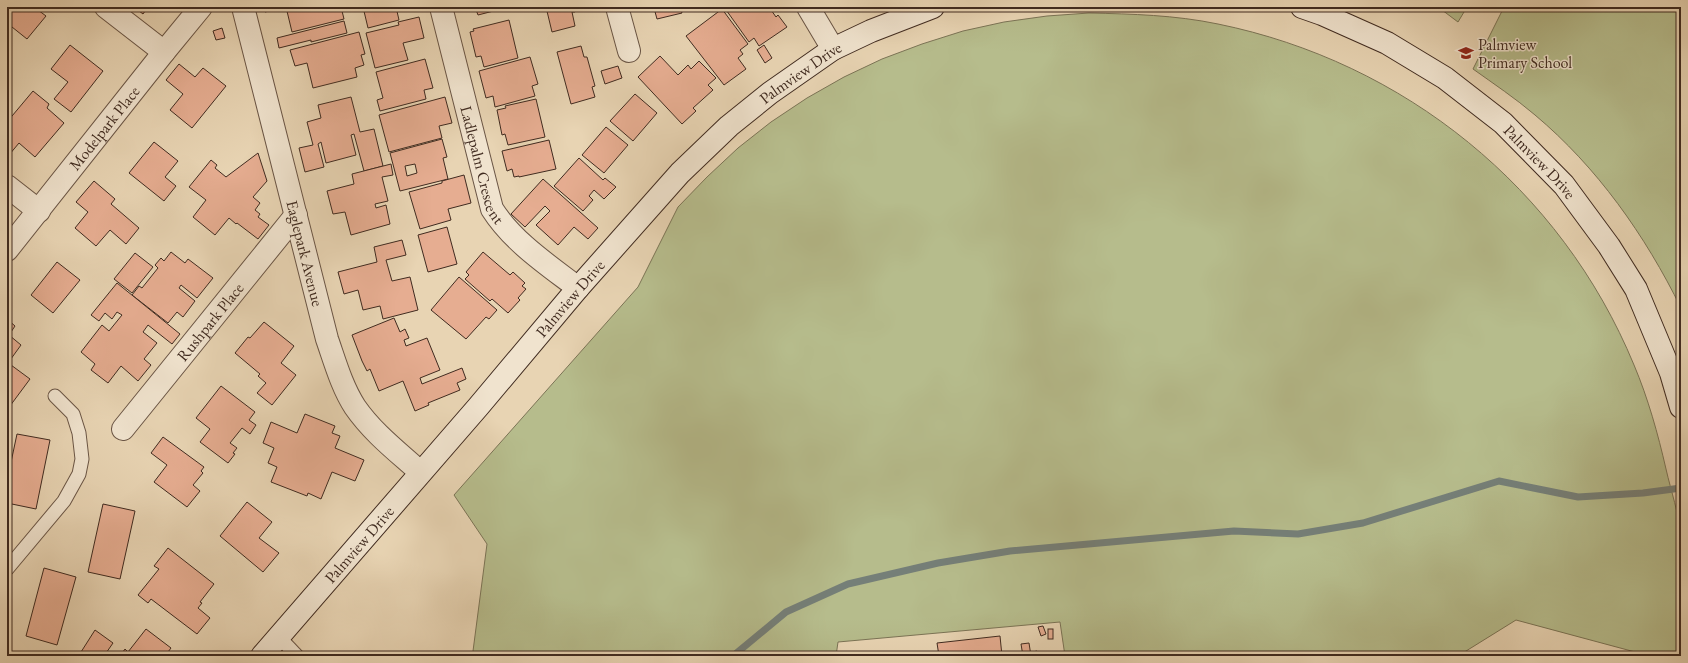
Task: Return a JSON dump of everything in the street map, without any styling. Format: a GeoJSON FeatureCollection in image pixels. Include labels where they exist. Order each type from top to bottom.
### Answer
{"type":"FeatureCollection","features":[{"type":"Feature","properties":{"kind":"street"},"geometry":{"type":"LineString","coordinates":[[106,7],[164,52]]}},
{"type":"Feature","properties":{"kind":"street","name":"Modelpark Place"},"geometry":{"type":"LineString","coordinates":[[7,250],[201,7]]}},
{"type":"Feature","properties":{"kind":"street","name":"Eaglepark Avenue"},"geometry":{"type":"LineString","coordinates":[[243,7],[327,339],[340,378],[355,406],[371,428],[420,472]]}},
{"type":"Feature","properties":{"kind":"street","name":"Ladlepalm Crescent"},"geometry":{"type":"LineString","coordinates":[[441,7],[492,209],[501,222],[532,252],[578,288]]}},
{"type":"Feature","properties":{"kind":"street"},"geometry":{"type":"LineString","coordinates":[[617,7],[629,51]]}},
{"type":"Feature","properties":{"kind":"street"},"geometry":{"type":"LineString","coordinates":[[808,7],[833,49]]}},
{"type":"Feature","properties":{"kind":"street","name":"Palmview Drive"},"geometry":{"type":"LineString","coordinates":[[262,656],[420,472],[478,407],[578,288],[680,173],[729,126],[770,93],[833,49],[871,31],[933,7]]}},
{"type":"Feature","properties":{"kind":"street","name":"Palmview Drive"},"geometry":{"type":"LineString","coordinates":[[1302,7],[1322,14],[1387,43],[1445,78],[1503,123],[1564,185],[1609,246],[1636,289],[1671,373],[1681,407]]}},
{"type":"Feature","properties":{"kind":"street"},"geometry":{"type":"LineString","coordinates":[[7,186],[39,211]]}},
{"type":"Feature","properties":{"kind":"street","name":"Rushpark Place"},"geometry":{"type":"LineString","coordinates":[[123,429],[296,215]]}},
{"type":"Feature","properties":{"kind":"lane"},"geometry":{"type":"LineString","coordinates":[[7,569],[64,501],[79,474],[82,458],[79,433],[73,414],[55,396]]}},
{"type":"Feature","properties":{"kind":"lane"},"geometry":{"type":"LineString","coordinates":[[279,637],[297,656]]}},
{"type":"Feature","properties":{"kind":"green space"},"geometry":{"type":"Polygon","coordinates":[[[1438,7],[1467,7],[1458,22],[1438,7]]]}},
{"type":"Feature","properties":{"kind":"green space"},"geometry":{"type":"Polygon","coordinates":[[[1504,7],[1681,7],[1681,308],[1652,254],[1618,204],[1579,157],[1558,135],[1535,115],[1473,69],[1504,7]]]}},
{"type":"Feature","properties":{"kind":"green space"},"geometry":{"type":"Polygon","coordinates":[[[1089,13],[1170,17],[1218,24],[1286,42],[1351,68],[1412,102],[1468,142],[1519,189],[1564,242],[1603,301],[1634,365],[1644,390],[1660,443],[1680,528],[1681,656],[1650,656],[1516,620],[1458,656],[1065,656],[1060,622],[838,642],[836,656],[469,656],[473,651],[487,544],[454,495],[638,287],[678,207],[738,148],[771,122],[807,98],[844,77],[882,59],[963,31],[1004,22],[1047,16],[1089,13]]]}},
{"type":"Feature","properties":{"kind":"building"},"geometry":{"type":"Polygon","coordinates":[[[7,7],[34,7],[46,16],[27,39],[7,23],[7,7]]]}},
{"type":"Feature","properties":{"kind":"building"},"geometry":{"type":"Polygon","coordinates":[[[134,7],[148,7],[143,14],[134,7]]]}},
{"type":"Feature","properties":{"kind":"building"},"geometry":{"type":"Polygon","coordinates":[[[264,7],[272,7],[273,10],[265,12],[264,7]]]}},
{"type":"Feature","properties":{"kind":"building"},"geometry":{"type":"Polygon","coordinates":[[[286,7],[341,7],[344,19],[292,32],[286,7]]]}},
{"type":"Feature","properties":{"kind":"building"},"geometry":{"type":"Polygon","coordinates":[[[363,7],[396,7],[399,20],[368,28],[363,7]]]}},
{"type":"Feature","properties":{"kind":"building"},"geometry":{"type":"Polygon","coordinates":[[[475,7],[509,7],[478,15],[475,7]]]}},
{"type":"Feature","properties":{"kind":"building"},"geometry":{"type":"Polygon","coordinates":[[[546,7],[573,7],[575,12],[572,12],[575,26],[552,32],[546,7]]]}},
{"type":"Feature","properties":{"kind":"building"},"geometry":{"type":"Polygon","coordinates":[[[652,7],[680,7],[682,13],[657,19],[654,8],[652,7]]]}},
{"type":"Feature","properties":{"kind":"building"},"geometry":{"type":"Polygon","coordinates":[[[724,7],[769,7],[776,17],[778,15],[787,27],[759,46],[754,38],[749,42],[724,7]]]}},
{"type":"Feature","properties":{"kind":"building"},"geometry":{"type":"Polygon","coordinates":[[[722,9],[748,44],[740,50],[743,54],[738,58],[746,69],[724,85],[686,36],[722,9]]]}},
{"type":"Feature","properties":{"kind":"building"},"geometry":{"type":"Polygon","coordinates":[[[419,17],[424,38],[403,43],[408,60],[375,68],[366,33],[399,25],[398,22],[419,17]]]}},
{"type":"Feature","properties":{"kind":"building"},"geometry":{"type":"Polygon","coordinates":[[[509,20],[518,58],[484,67],[481,56],[476,57],[470,32],[474,31],[473,29],[509,20]]]}},
{"type":"Feature","properties":{"kind":"building"},"geometry":{"type":"Polygon","coordinates":[[[344,21],[347,33],[279,48],[277,38],[344,21]]]}},
{"type":"Feature","properties":{"kind":"building"},"geometry":{"type":"Polygon","coordinates":[[[222,28],[225,38],[216,40],[213,31],[222,28]]]}},
{"type":"Feature","properties":{"kind":"building"},"geometry":{"type":"Polygon","coordinates":[[[359,32],[365,54],[361,55],[364,65],[355,68],[357,77],[313,88],[307,63],[295,66],[290,50],[359,32]]]}},
{"type":"Feature","properties":{"kind":"building"},"geometry":{"type":"Polygon","coordinates":[[[70,45],[103,71],[71,112],[54,99],[68,82],[51,69],[70,45]]]}},
{"type":"Feature","properties":{"kind":"building"},"geometry":{"type":"Polygon","coordinates":[[[764,45],[772,58],[765,63],[757,50],[764,45]]]}},
{"type":"Feature","properties":{"kind":"building"},"geometry":{"type":"Polygon","coordinates":[[[581,46],[584,57],[587,57],[595,86],[592,87],[595,97],[571,104],[557,52],[581,46]]]}},
{"type":"Feature","properties":{"kind":"building"},"geometry":{"type":"Polygon","coordinates":[[[660,56],[678,75],[688,65],[691,69],[699,61],[716,78],[708,85],[713,90],[693,108],[696,111],[682,124],[638,77],[660,56]]]}},
{"type":"Feature","properties":{"kind":"building"},"geometry":{"type":"Polygon","coordinates":[[[530,57],[538,84],[532,86],[535,96],[495,107],[493,96],[486,98],[479,71],[530,57]]]}},
{"type":"Feature","properties":{"kind":"building"},"geometry":{"type":"Polygon","coordinates":[[[425,59],[433,88],[424,90],[426,99],[380,111],[377,100],[383,98],[376,72],[425,59]]]}},
{"type":"Feature","properties":{"kind":"building"},"geometry":{"type":"Polygon","coordinates":[[[179,64],[195,77],[203,68],[226,86],[192,128],[170,110],[183,94],[166,80],[179,64]]]}},
{"type":"Feature","properties":{"kind":"building"},"geometry":{"type":"Polygon","coordinates":[[[618,66],[622,78],[605,84],[601,71],[618,66]]]}},
{"type":"Feature","properties":{"kind":"building"},"geometry":{"type":"Polygon","coordinates":[[[33,91],[49,104],[47,108],[64,123],[35,157],[19,143],[9,155],[7,153],[7,122],[33,91]]]}},
{"type":"Feature","properties":{"kind":"building"},"geometry":{"type":"Polygon","coordinates":[[[635,94],[657,113],[633,141],[610,121],[635,94]]]}},
{"type":"Feature","properties":{"kind":"building"},"geometry":{"type":"Polygon","coordinates":[[[351,97],[360,132],[374,129],[383,166],[364,171],[354,134],[351,135],[356,155],[326,163],[321,142],[318,144],[324,167],[305,172],[299,148],[313,145],[307,122],[321,118],[318,105],[351,97]]]}},
{"type":"Feature","properties":{"kind":"building"},"geometry":{"type":"Polygon","coordinates":[[[445,97],[452,123],[439,126],[442,138],[389,152],[379,115],[445,97]]]}},
{"type":"Feature","properties":{"kind":"building"},"geometry":{"type":"Polygon","coordinates":[[[536,99],[545,137],[508,145],[505,134],[502,135],[497,110],[506,108],[505,106],[536,99]]]}},
{"type":"Feature","properties":{"kind":"building"},"geometry":{"type":"Polygon","coordinates":[[[606,127],[628,145],[604,173],[582,155],[606,127]]]}},
{"type":"Feature","properties":{"kind":"building"},"geometry":{"type":"Polygon","coordinates":[[[442,139],[447,157],[443,158],[448,179],[400,191],[390,153],[442,139]],[[415,164],[405,166],[407,176],[417,173],[415,164]]]}},
{"type":"Feature","properties":{"kind":"building"},"geometry":{"type":"Polygon","coordinates":[[[549,140],[556,169],[519,177],[514,177],[512,169],[507,171],[502,151],[549,140]]]}},
{"type":"Feature","properties":{"kind":"building"},"geometry":{"type":"Polygon","coordinates":[[[154,142],[178,161],[165,177],[176,186],[164,201],[129,173],[154,142]]]}},
{"type":"Feature","properties":{"kind":"building"},"geometry":{"type":"Polygon","coordinates":[[[258,153],[267,181],[253,197],[260,203],[255,210],[260,214],[258,217],[269,225],[258,239],[229,218],[215,235],[193,217],[206,200],[189,187],[211,160],[217,165],[215,168],[226,177],[258,153]]]}},
{"type":"Feature","properties":{"kind":"building"},"geometry":{"type":"Polygon","coordinates":[[[579,158],[603,180],[605,178],[616,187],[604,199],[594,190],[589,196],[593,200],[583,211],[554,186],[579,158]]]}},
{"type":"Feature","properties":{"kind":"building"},"geometry":{"type":"Polygon","coordinates":[[[391,164],[393,175],[382,177],[388,201],[375,204],[376,208],[386,205],[390,224],[351,235],[345,212],[333,214],[327,191],[354,184],[352,174],[391,164]]]}},
{"type":"Feature","properties":{"kind":"building"},"geometry":{"type":"Polygon","coordinates":[[[464,175],[471,203],[448,209],[451,220],[420,229],[409,192],[464,175]]]}},
{"type":"Feature","properties":{"kind":"building"},"geometry":{"type":"Polygon","coordinates":[[[543,179],[598,228],[588,239],[574,227],[558,245],[536,225],[550,211],[545,206],[525,227],[511,214],[543,179]]]}},
{"type":"Feature","properties":{"kind":"building"},"geometry":{"type":"Polygon","coordinates":[[[94,181],[115,199],[111,204],[139,228],[126,244],[110,230],[96,246],[75,228],[88,212],[76,202],[94,181]]]}},
{"type":"Feature","properties":{"kind":"building"},"geometry":{"type":"Polygon","coordinates":[[[447,227],[457,264],[428,272],[418,235],[447,227]]]}},
{"type":"Feature","properties":{"kind":"building"},"geometry":{"type":"Polygon","coordinates":[[[402,240],[406,255],[386,260],[392,281],[410,277],[418,310],[383,319],[380,306],[363,310],[358,290],[344,294],[338,272],[377,262],[374,247],[402,240]]]}},
{"type":"Feature","properties":{"kind":"building"},"geometry":{"type":"Polygon","coordinates":[[[171,252],[185,263],[188,259],[213,278],[197,298],[181,285],[179,288],[195,301],[183,317],[177,312],[168,323],[132,295],[139,286],[142,288],[158,268],[155,265],[161,258],[164,261],[171,252]]]}},
{"type":"Feature","properties":{"kind":"building"},"geometry":{"type":"Polygon","coordinates":[[[483,252],[510,275],[513,272],[525,283],[522,286],[526,289],[518,298],[520,300],[508,313],[492,299],[490,301],[465,279],[469,275],[466,272],[483,252]]]}},
{"type":"Feature","properties":{"kind":"building"},"geometry":{"type":"Polygon","coordinates":[[[135,253],[153,267],[132,293],[114,279],[135,253]]]}},
{"type":"Feature","properties":{"kind":"building"},"geometry":{"type":"Polygon","coordinates":[[[57,262],[80,280],[53,313],[31,295],[57,262]]]}},
{"type":"Feature","properties":{"kind":"building"},"geometry":{"type":"Polygon","coordinates":[[[459,277],[497,310],[489,319],[486,317],[466,339],[431,310],[459,277]]]}},
{"type":"Feature","properties":{"kind":"building"},"geometry":{"type":"Polygon","coordinates":[[[117,283],[180,334],[172,344],[148,325],[143,332],[157,343],[144,359],[151,365],[138,381],[121,366],[108,383],[91,370],[95,364],[81,352],[102,325],[109,331],[122,315],[117,312],[112,319],[105,313],[99,321],[91,315],[117,283]]]}},
{"type":"Feature","properties":{"kind":"building"},"geometry":{"type":"Polygon","coordinates":[[[394,318],[400,332],[405,329],[409,338],[404,340],[406,346],[427,338],[440,370],[420,378],[422,384],[462,368],[466,379],[457,383],[460,390],[428,403],[429,405],[415,411],[403,381],[379,391],[370,369],[367,371],[362,361],[352,335],[394,318]]]}},
{"type":"Feature","properties":{"kind":"building"},"geometry":{"type":"Polygon","coordinates":[[[7,319],[15,326],[9,335],[21,345],[8,363],[7,319]]]}},
{"type":"Feature","properties":{"kind":"building"},"geometry":{"type":"Polygon","coordinates":[[[264,322],[294,346],[281,363],[296,375],[272,405],[257,393],[266,383],[258,376],[260,374],[235,353],[248,337],[250,338],[264,322]]]}},
{"type":"Feature","properties":{"kind":"building"},"geometry":{"type":"Polygon","coordinates":[[[11,365],[30,379],[7,410],[7,369],[11,365]]]}},
{"type":"Feature","properties":{"kind":"building"},"geometry":{"type":"Polygon","coordinates":[[[221,386],[255,412],[249,420],[256,425],[250,434],[242,428],[230,443],[237,448],[233,453],[235,454],[228,463],[200,442],[210,429],[196,418],[221,386]]]}},
{"type":"Feature","properties":{"kind":"building"},"geometry":{"type":"Polygon","coordinates":[[[305,414],[335,426],[332,433],[340,436],[335,448],[364,460],[355,481],[332,472],[321,499],[308,493],[307,496],[271,482],[277,467],[268,463],[274,448],[263,443],[271,422],[297,433],[305,414]]]}},
{"type":"Feature","properties":{"kind":"building"},"geometry":{"type":"Polygon","coordinates":[[[17,434],[50,440],[36,509],[7,503],[7,481],[17,434]]]}},
{"type":"Feature","properties":{"kind":"building"},"geometry":{"type":"Polygon","coordinates":[[[163,437],[204,467],[201,471],[203,473],[193,485],[200,491],[187,507],[154,482],[167,465],[151,453],[163,437]]]}},
{"type":"Feature","properties":{"kind":"building"},"geometry":{"type":"Polygon","coordinates":[[[247,502],[272,522],[259,538],[279,553],[263,572],[220,536],[247,502]]]}},
{"type":"Feature","properties":{"kind":"building"},"geometry":{"type":"Polygon","coordinates":[[[103,504],[135,511],[120,579],[88,572],[103,504]]]}},
{"type":"Feature","properties":{"kind":"building"},"geometry":{"type":"Polygon","coordinates":[[[168,548],[214,584],[200,602],[202,603],[198,608],[210,618],[197,634],[151,599],[148,603],[138,595],[159,569],[154,566],[168,548]]]}},
{"type":"Feature","properties":{"kind":"building"},"geometry":{"type":"Polygon","coordinates":[[[44,568],[76,577],[57,645],[26,636],[44,568]]]}},
{"type":"Feature","properties":{"kind":"building"},"geometry":{"type":"Polygon","coordinates":[[[1043,626],[1046,634],[1041,636],[1038,627],[1043,626]]]}},
{"type":"Feature","properties":{"kind":"building"},"geometry":{"type":"Polygon","coordinates":[[[146,629],[171,648],[165,656],[120,656],[125,649],[128,652],[146,629]]]}},
{"type":"Feature","properties":{"kind":"building"},"geometry":{"type":"Polygon","coordinates":[[[1048,629],[1053,629],[1053,639],[1048,639],[1048,629]]]}},
{"type":"Feature","properties":{"kind":"building"},"geometry":{"type":"Polygon","coordinates":[[[95,630],[113,643],[104,656],[87,656],[81,652],[95,630]]]}},
{"type":"Feature","properties":{"kind":"building"},"geometry":{"type":"Polygon","coordinates":[[[1000,636],[1002,656],[939,656],[937,643],[1000,636]]]}},
{"type":"Feature","properties":{"kind":"building"},"geometry":{"type":"Polygon","coordinates":[[[1029,643],[1031,656],[1023,656],[1021,644],[1029,643]]]}},
{"type":"Feature","properties":{"kind":"building"},"geometry":{"type":"Polygon","coordinates":[[[1037,651],[1038,656],[1032,656],[1032,652],[1037,651]]]}},
{"type":"Feature","properties":{"kind":"building"},"geometry":{"type":"Polygon","coordinates":[[[1490,651],[1493,656],[1482,656],[1490,651]]]}},
{"type":"Feature","properties":{"kind":"waterway"},"geometry":{"type":"LineString","coordinates":[[733,656],[786,612],[848,584],[938,563],[1010,551],[1234,531],[1298,534],[1363,523],[1499,481],[1578,497],[1643,493],[1681,488]]}},
{"type":"Feature","properties":{"kind":"place","name":"Palmview Primary School"},"geometry":{"type":"Point","coordinates":[1466,53]}}]}
